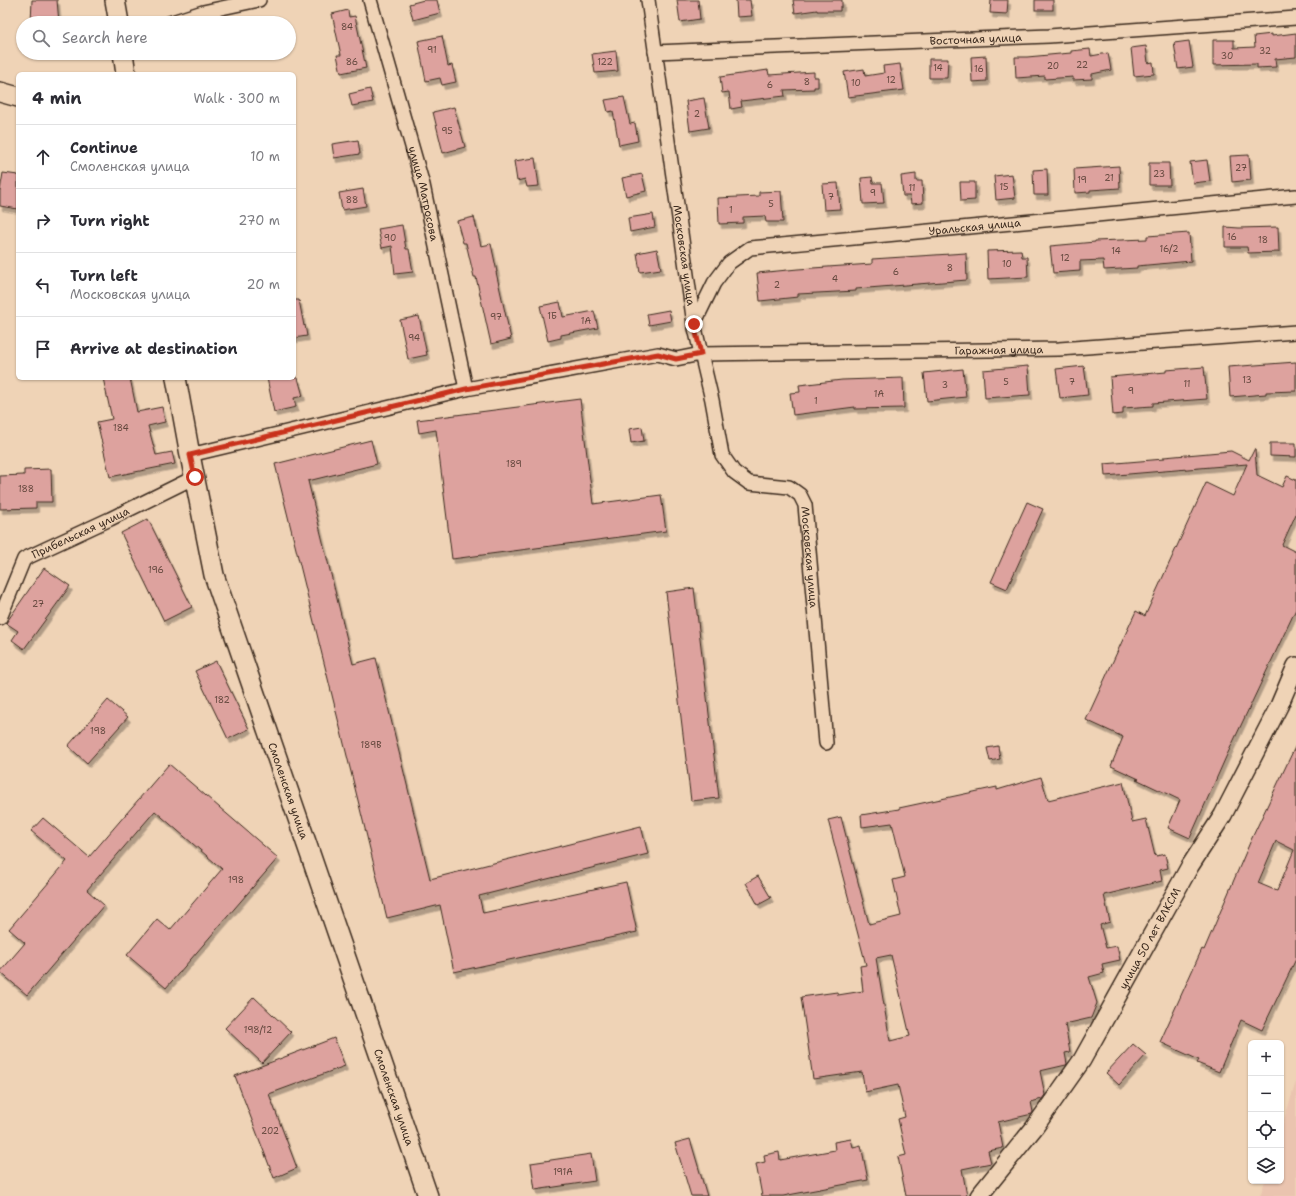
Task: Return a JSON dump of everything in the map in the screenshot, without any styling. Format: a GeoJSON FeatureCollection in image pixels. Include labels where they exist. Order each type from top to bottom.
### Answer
{"type":"FeatureCollection","features":[{"type":"Feature","properties":{"kind":"main road"},"geometry":{"type":"LineString","coordinates":[[115,0],[118,16]]}},
{"type":"Feature","properties":{"kind":"main road"},"geometry":{"type":"LineString","coordinates":[[124,60],[126,72]]}},
{"type":"Feature","properties":{"kind":"main road"},"geometry":{"type":"LineString","coordinates":[[0,92],[16,96]]}},
{"type":"Feature","properties":{"kind":"main road","name":"Смоленская улица"},"geometry":{"type":"LineString","coordinates":[[176,380],[214,575],[428,1196]]}},
{"type":"Feature","properties":{"kind":"street"},"geometry":{"type":"LineString","coordinates":[[191,16],[259,0]]}},
{"type":"Feature","properties":{"kind":"street","name":"улица Матросова"},"geometry":{"type":"LineString","coordinates":[[370,0],[423,185],[466,389]]}},
{"type":"Feature","properties":{"kind":"street","name":"Московская улица"},"geometry":{"type":"LineString","coordinates":[[648,0],[694,324],[712,400],[722,455],[734,472],[749,483],[789,487],[800,494],[805,505],[826,743]]}},
{"type":"Feature","properties":{"kind":"street","name":"Восточная улица"},"geometry":{"type":"LineString","coordinates":[[655,52],[1049,36],[1296,18]]}},
{"type":"Feature","properties":{"kind":"street","name":"Уральская улица"},"geometry":{"type":"LineString","coordinates":[[694,324],[714,283],[730,263],[750,248],[1296,196]]}},
{"type":"Feature","properties":{"kind":"street","name":"Гаражная улица"},"geometry":{"type":"LineString","coordinates":[[190,455],[466,389],[658,354],[676,359],[701,354],[1059,349],[1296,332]]}},
{"type":"Feature","properties":{"kind":"street","name":"Прибельская улица"},"geometry":{"type":"LineString","coordinates":[[0,618],[24,559],[195,477]]}},
{"type":"Feature","properties":{"kind":"street","name":"улица 50 лет ВЛКСМ"},"geometry":{"type":"LineString","coordinates":[[979,1196],[1034,1128],[1082,1060],[1190,866],[1223,815],[1279,706],[1296,666]]}},
{"type":"Feature","properties":{"kind":"shaded area"},"geometry":{"type":"Polygon","coordinates":[[[1296,1082],[1296,1196],[1260,1196],[1264,1184],[1284,1184],[1284,1120],[1296,1082]]]}},
{"type":"Feature","properties":{"kind":"building"},"geometry":{"type":"Polygon","coordinates":[[[32,0],[57,0],[58,16],[31,16],[32,0]]]}},
{"type":"Feature","properties":{"kind":"building"},"geometry":{"type":"Polygon","coordinates":[[[424,0],[437,0],[440,13],[413,20],[409,4],[424,0]]]}},
{"type":"Feature","properties":{"kind":"building"},"geometry":{"type":"Polygon","coordinates":[[[677,0],[698,0],[700,19],[680,22],[677,0]]]}},
{"type":"Feature","properties":{"kind":"building"},"geometry":{"type":"Polygon","coordinates":[[[736,0],[750,0],[752,16],[737,17],[736,0]]]}},
{"type":"Feature","properties":{"kind":"building"},"geometry":{"type":"Polygon","coordinates":[[[793,0],[842,0],[842,7],[840,7],[840,11],[817,10],[795,13],[793,0]]]}},
{"type":"Feature","properties":{"kind":"building"},"geometry":{"type":"Polygon","coordinates":[[[991,0],[1008,0],[1007,14],[990,13],[991,0]]]}},
{"type":"Feature","properties":{"kind":"building"},"geometry":{"type":"Polygon","coordinates":[[[1035,0],[1053,0],[1053,10],[1035,10],[1035,0]]]}},
{"type":"Feature","properties":{"kind":"building"},"geometry":{"type":"Polygon","coordinates":[[[348,10],[349,17],[355,16],[366,68],[341,73],[337,55],[341,55],[332,14],[348,10]]]}},
{"type":"Feature","properties":{"kind":"building"},"geometry":{"type":"Polygon","coordinates":[[[1296,33],[1296,57],[1275,59],[1276,67],[1257,68],[1257,64],[1213,65],[1213,40],[1234,40],[1234,48],[1255,47],[1254,36],[1272,34],[1272,36],[1296,33]]]}},
{"type":"Feature","properties":{"kind":"building"},"geometry":{"type":"Polygon","coordinates":[[[442,36],[448,66],[452,65],[456,82],[442,85],[440,78],[426,81],[418,41],[442,36]]]}},
{"type":"Feature","properties":{"kind":"building"},"geometry":{"type":"Polygon","coordinates":[[[1189,41],[1193,67],[1178,69],[1174,43],[1189,41]]]}},
{"type":"Feature","properties":{"kind":"building"},"geometry":{"type":"Polygon","coordinates":[[[1146,46],[1148,63],[1153,62],[1154,74],[1134,76],[1131,48],[1146,46]]]}},
{"type":"Feature","properties":{"kind":"building"},"geometry":{"type":"Polygon","coordinates":[[[1090,49],[1091,56],[1108,53],[1111,70],[1092,74],[1092,79],[1073,80],[1073,77],[1045,79],[1045,76],[1016,78],[1015,57],[1071,53],[1071,51],[1090,49]]]}},
{"type":"Feature","properties":{"kind":"building"},"geometry":{"type":"Polygon","coordinates":[[[616,51],[618,71],[595,73],[592,54],[616,51]]]}},
{"type":"Feature","properties":{"kind":"building"},"geometry":{"type":"Polygon","coordinates":[[[986,56],[987,81],[972,82],[971,57],[986,56]]]}},
{"type":"Feature","properties":{"kind":"building"},"geometry":{"type":"Polygon","coordinates":[[[929,59],[948,59],[947,78],[929,78],[929,59]]]}},
{"type":"Feature","properties":{"kind":"building"},"geometry":{"type":"Polygon","coordinates":[[[900,64],[904,90],[848,97],[844,72],[864,69],[865,76],[884,73],[883,66],[900,64]]]}},
{"type":"Feature","properties":{"kind":"building"},"geometry":{"type":"Polygon","coordinates":[[[768,70],[769,75],[814,72],[814,77],[818,77],[818,87],[814,87],[814,89],[784,90],[785,96],[741,101],[742,107],[731,109],[729,92],[722,93],[720,77],[768,70]]]}},
{"type":"Feature","properties":{"kind":"building"},"geometry":{"type":"Polygon","coordinates":[[[370,89],[373,102],[352,106],[349,94],[370,89]]]}},
{"type":"Feature","properties":{"kind":"building"},"geometry":{"type":"Polygon","coordinates":[[[624,97],[630,124],[635,123],[638,141],[619,145],[613,111],[608,112],[605,100],[624,97]]]}},
{"type":"Feature","properties":{"kind":"building"},"geometry":{"type":"Polygon","coordinates":[[[704,98],[709,128],[690,131],[686,101],[704,98]]]}},
{"type":"Feature","properties":{"kind":"building"},"geometry":{"type":"Polygon","coordinates":[[[454,107],[465,147],[443,153],[433,112],[454,107]]]}},
{"type":"Feature","properties":{"kind":"building"},"geometry":{"type":"Polygon","coordinates":[[[358,140],[360,154],[334,158],[332,144],[358,140]]]}},
{"type":"Feature","properties":{"kind":"building"},"geometry":{"type":"Polygon","coordinates":[[[1249,155],[1251,180],[1232,182],[1230,156],[1249,155]]]}},
{"type":"Feature","properties":{"kind":"building"},"geometry":{"type":"Polygon","coordinates":[[[535,158],[539,186],[527,187],[525,179],[517,181],[514,161],[535,158]]]}},
{"type":"Feature","properties":{"kind":"building"},"geometry":{"type":"Polygon","coordinates":[[[1207,160],[1210,181],[1193,183],[1190,162],[1207,160]]]}},
{"type":"Feature","properties":{"kind":"building"},"geometry":{"type":"Polygon","coordinates":[[[1149,163],[1169,163],[1170,185],[1149,185],[1149,163]]]}},
{"type":"Feature","properties":{"kind":"building"},"geometry":{"type":"Polygon","coordinates":[[[1119,166],[1120,188],[1090,190],[1090,192],[1075,193],[1074,169],[1119,166]]]}},
{"type":"Feature","properties":{"kind":"building"},"geometry":{"type":"Polygon","coordinates":[[[1047,169],[1048,195],[1034,195],[1033,170],[1047,169]]]}},
{"type":"Feature","properties":{"kind":"building"},"geometry":{"type":"Polygon","coordinates":[[[3,173],[16,175],[16,209],[0,206],[0,191],[3,173]]]}},
{"type":"Feature","properties":{"kind":"building"},"geometry":{"type":"Polygon","coordinates":[[[642,174],[646,191],[626,196],[622,178],[642,174]]]}},
{"type":"Feature","properties":{"kind":"building"},"geometry":{"type":"Polygon","coordinates":[[[916,174],[916,181],[922,181],[923,203],[911,204],[910,196],[903,196],[901,176],[916,174]]]}},
{"type":"Feature","properties":{"kind":"building"},"geometry":{"type":"Polygon","coordinates":[[[1012,174],[1015,198],[996,200],[994,176],[1012,174]]]}},
{"type":"Feature","properties":{"kind":"building"},"geometry":{"type":"Polygon","coordinates":[[[872,177],[873,183],[882,183],[884,203],[863,204],[861,178],[872,177]]]}},
{"type":"Feature","properties":{"kind":"building"},"geometry":{"type":"Polygon","coordinates":[[[960,182],[975,182],[975,200],[961,201],[960,182]]]}},
{"type":"Feature","properties":{"kind":"building"},"geometry":{"type":"Polygon","coordinates":[[[838,183],[840,209],[824,210],[822,184],[838,183]]]}},
{"type":"Feature","properties":{"kind":"building"},"geometry":{"type":"Polygon","coordinates":[[[363,189],[366,206],[342,210],[339,193],[363,189]]]}},
{"type":"Feature","properties":{"kind":"building"},"geometry":{"type":"Polygon","coordinates":[[[781,191],[783,222],[766,222],[765,216],[743,217],[743,223],[719,224],[718,198],[759,196],[759,192],[781,191]]]}},
{"type":"Feature","properties":{"kind":"building"},"geometry":{"type":"Polygon","coordinates":[[[653,214],[655,227],[630,232],[628,218],[653,214]]]}},
{"type":"Feature","properties":{"kind":"building"},"geometry":{"type":"Polygon","coordinates":[[[474,217],[481,246],[491,244],[511,339],[491,344],[476,277],[474,277],[466,243],[463,243],[457,221],[474,217]]]}},
{"type":"Feature","properties":{"kind":"building"},"geometry":{"type":"Polygon","coordinates":[[[402,225],[406,249],[409,249],[413,272],[395,274],[392,246],[382,248],[378,229],[402,225]]]}},
{"type":"Feature","properties":{"kind":"building"},"geometry":{"type":"Polygon","coordinates":[[[1225,227],[1278,227],[1279,252],[1248,253],[1247,247],[1225,247],[1225,227]]]}},
{"type":"Feature","properties":{"kind":"building"},"geometry":{"type":"Polygon","coordinates":[[[1189,233],[1191,261],[1137,266],[1137,268],[1104,270],[1103,260],[1080,261],[1080,271],[1053,273],[1050,246],[1095,241],[1147,239],[1147,236],[1189,233]]]}},
{"type":"Feature","properties":{"kind":"building"},"geometry":{"type":"Polygon","coordinates":[[[657,249],[661,269],[640,272],[637,253],[657,249]]]}},
{"type":"Feature","properties":{"kind":"building"},"geometry":{"type":"Polygon","coordinates":[[[1021,250],[1022,257],[1027,257],[1028,277],[988,279],[987,251],[1021,250]]]}},
{"type":"Feature","properties":{"kind":"building"},"geometry":{"type":"Polygon","coordinates":[[[966,253],[967,280],[856,289],[856,291],[798,294],[798,297],[760,301],[757,273],[872,264],[872,259],[966,253]]]}},
{"type":"Feature","properties":{"kind":"building"},"geometry":{"type":"Polygon","coordinates":[[[296,300],[299,300],[307,336],[296,338],[296,300]]]}},
{"type":"Feature","properties":{"kind":"building"},"geometry":{"type":"Polygon","coordinates":[[[560,302],[563,317],[594,311],[598,328],[561,335],[561,338],[548,341],[540,306],[560,302]]]}},
{"type":"Feature","properties":{"kind":"building"},"geometry":{"type":"Polygon","coordinates":[[[669,310],[671,321],[649,325],[647,314],[669,310]]]}},
{"type":"Feature","properties":{"kind":"building"},"geometry":{"type":"Polygon","coordinates":[[[419,316],[427,355],[408,359],[400,320],[419,316]]]}},
{"type":"Feature","properties":{"kind":"building"},"geometry":{"type":"Polygon","coordinates":[[[1296,362],[1296,391],[1266,392],[1266,394],[1230,397],[1228,367],[1296,362]]]}},
{"type":"Feature","properties":{"kind":"building"},"geometry":{"type":"Polygon","coordinates":[[[1028,366],[1030,395],[985,398],[983,370],[1028,366]]]}},
{"type":"Feature","properties":{"kind":"building"},"geometry":{"type":"Polygon","coordinates":[[[1084,366],[1088,395],[1060,398],[1056,369],[1084,366]]]}},
{"type":"Feature","properties":{"kind":"building"},"geometry":{"type":"Polygon","coordinates":[[[1204,367],[1207,399],[1153,403],[1153,406],[1123,408],[1123,414],[1113,415],[1110,377],[1204,367]]]}},
{"type":"Feature","properties":{"kind":"building"},"geometry":{"type":"Polygon","coordinates":[[[963,369],[966,397],[927,401],[924,373],[963,369]]]}},
{"type":"Feature","properties":{"kind":"building"},"geometry":{"type":"Polygon","coordinates":[[[296,378],[298,378],[303,396],[294,398],[296,407],[274,412],[267,380],[296,380],[296,378]]]}},
{"type":"Feature","properties":{"kind":"building"},"geometry":{"type":"Polygon","coordinates":[[[903,378],[904,408],[855,409],[855,407],[793,415],[790,393],[800,392],[799,385],[842,380],[903,378]]]}},
{"type":"Feature","properties":{"kind":"building"},"geometry":{"type":"Polygon","coordinates":[[[103,380],[130,380],[137,412],[162,407],[165,422],[148,426],[156,455],[172,452],[175,464],[110,477],[97,422],[112,419],[103,380]]]}},
{"type":"Feature","properties":{"kind":"building"},"geometry":{"type":"Polygon","coordinates":[[[580,399],[593,504],[661,495],[666,531],[452,559],[436,430],[419,433],[417,420],[580,399]]]}},
{"type":"Feature","properties":{"kind":"building"},"geometry":{"type":"Polygon","coordinates":[[[642,427],[644,441],[631,443],[629,429],[642,427]]]}},
{"type":"Feature","properties":{"kind":"building"},"geometry":{"type":"Polygon","coordinates":[[[371,440],[377,464],[308,481],[353,664],[376,658],[430,879],[641,826],[648,854],[479,896],[483,913],[626,882],[637,932],[454,972],[440,905],[387,918],[275,464],[371,440]]]}},
{"type":"Feature","properties":{"kind":"building"},"geometry":{"type":"Polygon","coordinates":[[[1270,443],[1296,443],[1296,457],[1270,456],[1270,443]]]}},
{"type":"Feature","properties":{"kind":"building"},"geometry":{"type":"Polygon","coordinates":[[[1255,448],[1257,475],[1282,487],[1287,476],[1296,480],[1296,514],[1282,545],[1296,552],[1296,609],[1226,757],[1190,838],[1168,828],[1180,800],[1111,766],[1123,737],[1086,720],[1136,611],[1145,616],[1206,483],[1233,496],[1247,464],[1105,476],[1104,464],[1231,451],[1249,460],[1255,448]]]}},
{"type":"Feature","properties":{"kind":"building"},"geometry":{"type":"Polygon","coordinates":[[[51,469],[52,502],[36,502],[36,508],[0,509],[0,476],[24,475],[24,470],[51,469]]]}},
{"type":"Feature","properties":{"kind":"building"},"geometry":{"type":"Polygon","coordinates":[[[1027,502],[1043,509],[1007,589],[991,582],[1027,502]]]}},
{"type":"Feature","properties":{"kind":"building"},"geometry":{"type":"Polygon","coordinates":[[[148,519],[192,607],[164,621],[121,533],[148,519]]]}},
{"type":"Feature","properties":{"kind":"building"},"geometry":{"type":"Polygon","coordinates":[[[44,568],[70,586],[24,649],[12,640],[18,631],[6,623],[44,568]]]}},
{"type":"Feature","properties":{"kind":"building"},"geometry":{"type":"Polygon","coordinates":[[[694,588],[719,798],[691,801],[666,592],[694,588]]]}},
{"type":"Feature","properties":{"kind":"building"},"geometry":{"type":"Polygon","coordinates":[[[216,661],[249,729],[228,739],[195,671],[216,661]]]}},
{"type":"Feature","properties":{"kind":"building"},"geometry":{"type":"Polygon","coordinates":[[[108,700],[128,717],[87,763],[68,746],[108,700]]]}},
{"type":"Feature","properties":{"kind":"building"},"geometry":{"type":"Polygon","coordinates":[[[1296,745],[1296,959],[1262,1030],[1241,1020],[1219,1072],[1197,1063],[1199,1060],[1160,1042],[1202,949],[1204,950],[1251,840],[1296,745]],[[1276,841],[1258,883],[1277,891],[1294,850],[1276,841]]]}},
{"type":"Feature","properties":{"kind":"building"},"geometry":{"type":"Polygon","coordinates":[[[998,746],[1000,759],[990,761],[987,748],[998,746]]]}},
{"type":"Feature","properties":{"kind":"building"},"geometry":{"type":"Polygon","coordinates":[[[169,764],[278,858],[166,988],[127,955],[157,919],[170,930],[222,869],[155,811],[87,890],[104,905],[27,995],[0,972],[25,943],[9,929],[67,861],[31,831],[43,818],[89,857],[169,764]]]}},
{"type":"Feature","properties":{"kind":"building"},"geometry":{"type":"Polygon","coordinates":[[[1041,777],[1048,800],[1123,782],[1132,822],[1146,819],[1155,856],[1156,854],[1156,856],[1165,854],[1168,868],[1160,870],[1162,881],[1104,895],[1110,922],[1100,925],[1106,948],[1117,946],[1120,960],[1102,964],[1104,973],[1089,977],[1097,1003],[1091,1018],[1065,1024],[1070,1052],[1065,1053],[1067,1064],[1040,1071],[1045,1095],[1042,1099],[1031,1102],[1032,1114],[998,1122],[1003,1148],[988,1151],[991,1163],[962,1169],[967,1196],[906,1196],[898,1157],[906,1155],[898,1119],[905,1117],[898,1085],[865,1092],[862,1072],[813,1079],[801,997],[837,992],[838,995],[863,991],[860,966],[866,965],[828,820],[841,817],[869,924],[901,916],[893,880],[905,877],[892,823],[862,827],[861,815],[899,809],[997,787],[997,790],[1041,777]],[[891,955],[876,958],[890,1041],[910,1036],[891,955]]]}},
{"type":"Feature","properties":{"kind":"building"},"geometry":{"type":"Polygon","coordinates":[[[758,876],[771,898],[758,905],[746,883],[758,876]]]}},
{"type":"Feature","properties":{"kind":"building"},"geometry":{"type":"Polygon","coordinates":[[[254,997],[291,1032],[262,1063],[225,1028],[254,997]]]}},
{"type":"Feature","properties":{"kind":"building"},"geometry":{"type":"Polygon","coordinates":[[[334,1038],[345,1066],[269,1094],[297,1168],[274,1178],[235,1076],[334,1038]]]}},
{"type":"Feature","properties":{"kind":"building"},"geometry":{"type":"Polygon","coordinates":[[[1133,1044],[1146,1055],[1119,1085],[1106,1073],[1133,1044]]]}},
{"type":"Feature","properties":{"kind":"building"},"geometry":{"type":"Polygon","coordinates":[[[690,1139],[707,1196],[691,1196],[675,1143],[690,1139]]]}},
{"type":"Feature","properties":{"kind":"building"},"geometry":{"type":"Polygon","coordinates":[[[851,1139],[853,1147],[861,1145],[868,1180],[783,1196],[762,1196],[756,1164],[765,1162],[764,1155],[779,1152],[780,1160],[835,1150],[834,1142],[851,1139]]]}},
{"type":"Feature","properties":{"kind":"building"},"geometry":{"type":"Polygon","coordinates":[[[591,1154],[595,1181],[535,1190],[531,1163],[591,1154]]]}},
{"type":"Feature","properties":{"kind":"route"},"geometry":{"type":"LineString","coordinates":[[195,477],[190,455],[466,389],[658,354],[676,359],[701,354],[694,324]]}}]}
